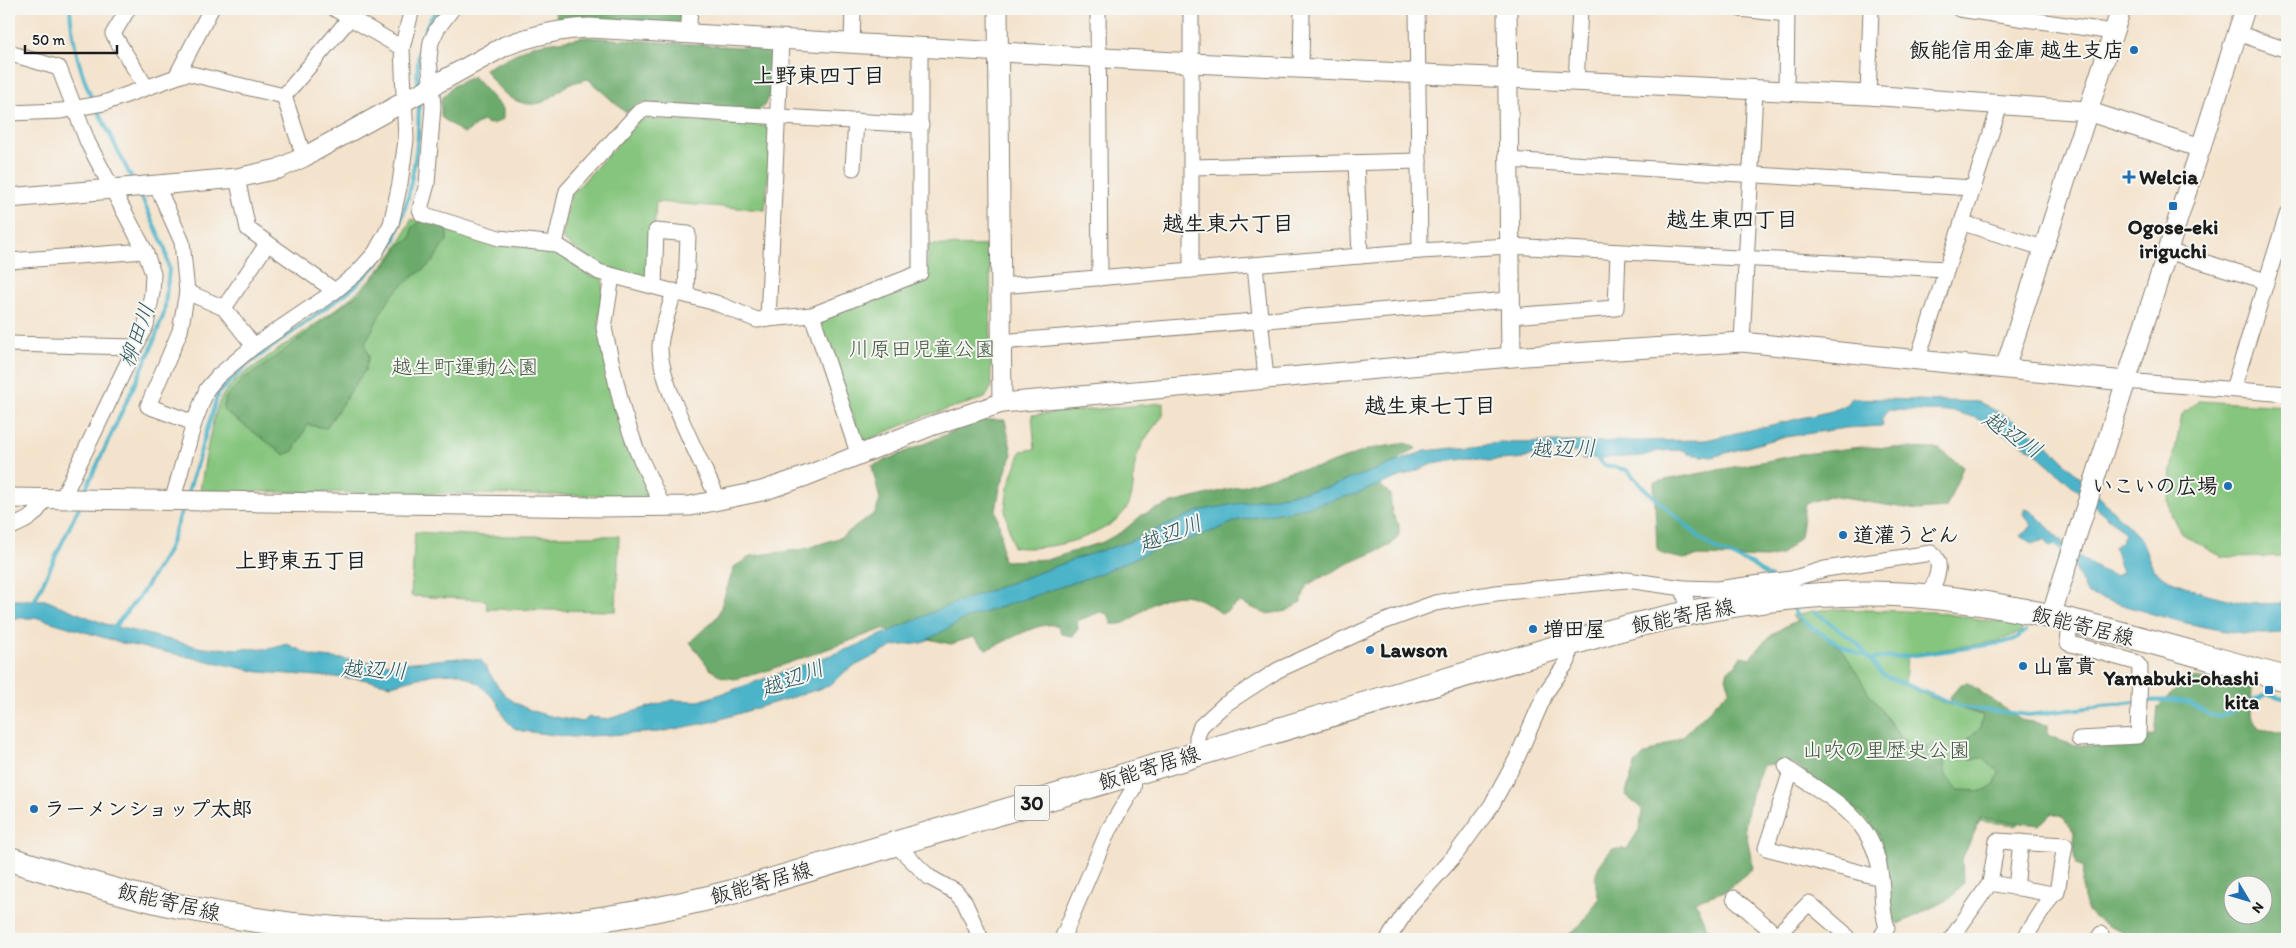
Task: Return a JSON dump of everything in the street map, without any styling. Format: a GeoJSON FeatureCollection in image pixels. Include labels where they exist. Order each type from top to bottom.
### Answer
{"type":"FeatureCollection","features":[{"type":"Feature","properties":{"kind":"main road","name":"飯能寄居線"},"geometry":{"type":"LineString","coordinates":[[9,859],[165,903],[304,933],[435,933],[506,930],[575,923],[709,898],[1570,643],[1689,612],[1744,604],[1825,596],[1895,594],[1929,597],[2060,619],[2287,679]]}},
{"type":"Feature","properties":{"kind":"street"},"geometry":{"type":"LineString","coordinates":[[128,9],[113,34],[146,87]]}},
{"type":"Feature","properties":{"kind":"street"},"geometry":{"type":"LineString","coordinates":[[177,75],[211,9]]}},
{"type":"Feature","properties":{"kind":"street"},"geometry":{"type":"LineString","coordinates":[[335,9],[402,48]]}},
{"type":"Feature","properties":{"kind":"street"},"geometry":{"type":"LineString","coordinates":[[412,9],[402,48],[417,95],[433,106],[427,184],[420,209],[422,214],[499,238],[555,244],[599,272],[716,303],[757,320],[812,315],[920,273],[920,47]]}},
{"type":"Feature","properties":{"kind":"street"},"geometry":{"type":"LineString","coordinates":[[174,502],[194,423],[207,389],[218,376],[254,346],[335,291],[358,272],[375,253],[391,224],[400,183],[406,140],[431,42],[452,9]]}},
{"type":"Feature","properties":{"kind":"street"},"geometry":{"type":"LineString","coordinates":[[688,35],[690,9]]}},
{"type":"Feature","properties":{"kind":"street"},"geometry":{"type":"LineString","coordinates":[[852,44],[853,9]]}},
{"type":"Feature","properties":{"kind":"street"},"geometry":{"type":"LineString","coordinates":[[998,9],[1002,403]]}},
{"type":"Feature","properties":{"kind":"street"},"geometry":{"type":"LineString","coordinates":[[1098,9],[1100,278]]}},
{"type":"Feature","properties":{"kind":"street"},"geometry":{"type":"LineString","coordinates":[[1191,9],[1193,167],[1191,270]]}},
{"type":"Feature","properties":{"kind":"street"},"geometry":{"type":"LineString","coordinates":[[1301,68],[1302,9]]}},
{"type":"Feature","properties":{"kind":"street"},"geometry":{"type":"LineString","coordinates":[[1417,9],[1420,251]]}},
{"type":"Feature","properties":{"kind":"street"},"geometry":{"type":"LineString","coordinates":[[1507,9],[1507,160],[1511,357]]}},
{"type":"Feature","properties":{"kind":"street"},"geometry":{"type":"LineString","coordinates":[[1576,82],[1580,9]]}},
{"type":"Feature","properties":{"kind":"street"},"geometry":{"type":"LineString","coordinates":[[1740,9],[1787,12],[1786,91]]}},
{"type":"Feature","properties":{"kind":"street"},"geometry":{"type":"LineString","coordinates":[[1868,95],[1871,9]]}},
{"type":"Feature","properties":{"kind":"street"},"geometry":{"type":"LineString","coordinates":[[1959,9],[2113,32]]}},
{"type":"Feature","properties":{"kind":"street"},"geometry":{"type":"LineString","coordinates":[[2005,368],[2042,248],[2121,9]]}},
{"type":"Feature","properties":{"kind":"street"},"geometry":{"type":"LineString","coordinates":[[2079,739],[2138,736],[2140,667],[2134,662],[2068,643],[2060,619],[2060,583],[2245,9]]}},
{"type":"Feature","properties":{"kind":"street"},"geometry":{"type":"LineString","coordinates":[[284,96],[350,18]]}},
{"type":"Feature","properties":{"kind":"street"},"geometry":{"type":"LineString","coordinates":[[9,198],[237,178],[278,169],[304,157],[505,46],[538,34],[564,29],[590,28],[688,35],[1099,56],[1192,63],[1868,95],[2087,110],[2201,148]]}},
{"type":"Feature","properties":{"kind":"street"},"geometry":{"type":"LineString","coordinates":[[2237,33],[2287,50]]}},
{"type":"Feature","properties":{"kind":"street"},"geometry":{"type":"LineString","coordinates":[[768,319],[782,40]]}},
{"type":"Feature","properties":{"kind":"street"},"geometry":{"type":"LineString","coordinates":[[9,53],[59,68],[88,143],[117,188],[145,251],[152,274],[152,293],[146,325],[58,499],[39,510],[32,518],[9,528]]}},
{"type":"Feature","properties":{"kind":"street"},"geometry":{"type":"LineString","coordinates":[[9,113],[74,108],[104,103],[177,75],[187,73],[284,96]]}},
{"type":"Feature","properties":{"kind":"street"},"geometry":{"type":"LineString","coordinates":[[1742,342],[1755,91]]}},
{"type":"Feature","properties":{"kind":"street"},"geometry":{"type":"LineString","coordinates":[[284,96],[304,157]]}},
{"type":"Feature","properties":{"kind":"street"},"geometry":{"type":"LineString","coordinates":[[1918,358],[2000,105]]}},
{"type":"Feature","properties":{"kind":"street"},"geometry":{"type":"LineString","coordinates":[[555,244],[567,191],[638,113],[646,109],[921,125]]}},
{"type":"Feature","properties":{"kind":"street"},"geometry":{"type":"LineString","coordinates":[[853,168],[856,122]]}},
{"type":"Feature","properties":{"kind":"street"},"geometry":{"type":"LineString","coordinates":[[1507,160],[1973,188]]}},
{"type":"Feature","properties":{"kind":"street"},"geometry":{"type":"LineString","coordinates":[[1193,167],[1418,161]]}},
{"type":"Feature","properties":{"kind":"street"},"geometry":{"type":"LineString","coordinates":[[1356,163],[1360,256]]}},
{"type":"Feature","properties":{"kind":"street"},"geometry":{"type":"LineString","coordinates":[[237,178],[248,229],[335,291]]}},
{"type":"Feature","properties":{"kind":"street"},"geometry":{"type":"LineString","coordinates":[[152,186],[182,242],[187,292],[180,331],[148,406],[194,423]]}},
{"type":"Feature","properties":{"kind":"street"},"geometry":{"type":"LineString","coordinates":[[2233,389],[2266,281],[2285,230],[2287,215]]}},
{"type":"Feature","properties":{"kind":"street"},"geometry":{"type":"LineString","coordinates":[[1963,223],[2042,248]]}},
{"type":"Feature","properties":{"kind":"street"},"geometry":{"type":"LineString","coordinates":[[654,286],[656,231],[688,234],[680,293],[660,346],[662,363],[670,391],[719,501]]}},
{"type":"Feature","properties":{"kind":"street"},"geometry":{"type":"LineString","coordinates":[[224,308],[268,244]]}},
{"type":"Feature","properties":{"kind":"street"},"geometry":{"type":"LineString","coordinates":[[1000,286],[1420,251],[1509,246],[1946,269]]}},
{"type":"Feature","properties":{"kind":"street"},"geometry":{"type":"LineString","coordinates":[[9,261],[145,251]]}},
{"type":"Feature","properties":{"kind":"street"},"geometry":{"type":"LineString","coordinates":[[2167,251],[2266,281]]}},
{"type":"Feature","properties":{"kind":"street"},"geometry":{"type":"LineString","coordinates":[[1001,342],[1260,320],[1510,308],[1616,308],[1618,252]]}},
{"type":"Feature","properties":{"kind":"street"},"geometry":{"type":"LineString","coordinates":[[1255,264],[1266,379]]}},
{"type":"Feature","properties":{"kind":"street"},"geometry":{"type":"LineString","coordinates":[[612,276],[604,328],[611,360],[623,411],[637,451],[663,507]]}},
{"type":"Feature","properties":{"kind":"street"},"geometry":{"type":"LineString","coordinates":[[187,292],[224,308],[254,346]]}},
{"type":"Feature","properties":{"kind":"street"},"geometry":{"type":"LineString","coordinates":[[812,315],[859,456]]}},
{"type":"Feature","properties":{"kind":"street"},"geometry":{"type":"LineString","coordinates":[[9,498],[174,502],[690,506],[762,491],[859,456],[931,426],[1002,403],[1511,357],[1742,342],[2005,368],[2122,390],[2233,389],[2287,394]]}},
{"type":"Feature","properties":{"kind":"street"},"geometry":{"type":"LineString","coordinates":[[9,344],[135,347]]}},
{"type":"Feature","properties":{"kind":"street"},"geometry":{"type":"LineString","coordinates":[[1197,754],[1197,737],[1201,726],[1224,705],[1250,688],[1278,670],[1383,622],[1426,606],[1496,594],[1627,580],[1683,588],[1717,590],[1791,579],[1825,569],[1931,553],[1936,556],[1939,568],[1929,597]]}},
{"type":"Feature","properties":{"kind":"street"},"geometry":{"type":"LineString","coordinates":[[1683,588],[1689,612]]}},
{"type":"Feature","properties":{"kind":"street"},"geometry":{"type":"LineString","coordinates":[[1388,939],[1410,908],[1455,855],[1491,806],[1516,760],[1546,692],[1568,661],[1570,643]]}},
{"type":"Feature","properties":{"kind":"street"},"geometry":{"type":"LineString","coordinates":[[1880,939],[1887,927],[1882,912],[1881,878],[1876,855],[1866,829],[1847,811],[1788,769],[1766,848],[1881,878]]}},
{"type":"Feature","properties":{"kind":"street"},"geometry":{"type":"LineString","coordinates":[[1062,939],[1108,831],[1133,789],[1135,772]]}},
{"type":"Feature","properties":{"kind":"street"},"geometry":{"type":"LineString","coordinates":[[1951,939],[1990,883],[1997,841],[2065,845],[2057,892],[2053,894],[2024,939]]}},
{"type":"Feature","properties":{"kind":"street"},"geometry":{"type":"LineString","coordinates":[[2016,888],[2021,842]]}},
{"type":"Feature","properties":{"kind":"street"},"geometry":{"type":"LineString","coordinates":[[895,844],[929,877],[956,892],[964,901],[981,939]]}},
{"type":"Feature","properties":{"kind":"street"},"geometry":{"type":"LineString","coordinates":[[1990,883],[2053,894]]}},
{"type":"Feature","properties":{"kind":"street"},"geometry":{"type":"LineString","coordinates":[[1734,898],[1779,937],[1809,902],[1844,933],[1848,939]]}},
{"type":"Feature","properties":{"kind":"green space"},"geometry":{"type":"Polygon","coordinates":[[[554,9],[685,9],[685,21],[677,27],[584,18],[558,21],[554,9]]]}},
{"type":"Feature","properties":{"kind":"green space"},"geometry":{"type":"Polygon","coordinates":[[[585,37],[769,49],[775,56],[771,94],[768,101],[757,111],[641,103],[626,113],[588,79],[569,84],[543,102],[534,104],[517,101],[502,91],[485,69],[533,45],[585,37]]]}},
{"type":"Feature","properties":{"kind":"green space"},"geometry":{"type":"Polygon","coordinates":[[[473,76],[503,109],[503,119],[493,124],[482,121],[464,134],[441,117],[441,99],[453,86],[473,76]]]}},
{"type":"Feature","properties":{"kind":"green space"},"geometry":{"type":"Polygon","coordinates":[[[640,120],[767,126],[772,130],[765,210],[656,202],[651,276],[644,278],[598,266],[562,239],[570,196],[640,120]]]}},
{"type":"Feature","properties":{"kind":"green space","name":"越生町運動公園"},"geometry":{"type":"Polygon","coordinates":[[[411,219],[492,243],[555,250],[590,276],[602,277],[603,287],[599,325],[651,496],[200,491],[212,424],[220,400],[225,392],[240,377],[351,297],[386,262],[400,242],[411,219]]]}},
{"type":"Feature","properties":{"kind":"green space"},"geometry":{"type":"Polygon","coordinates":[[[421,221],[447,229],[447,241],[432,263],[397,290],[386,304],[365,345],[369,356],[365,370],[326,428],[308,425],[293,451],[285,455],[223,410],[226,397],[243,379],[261,368],[361,292],[390,260],[401,244],[411,238],[412,228],[421,221]]]}},
{"type":"Feature","properties":{"kind":"green space","name":"川原田児童公園"},"geometry":{"type":"Polygon","coordinates":[[[929,245],[990,246],[991,388],[985,398],[925,416],[865,441],[860,438],[820,322],[823,317],[926,277],[929,245]]]}},
{"type":"Feature","properties":{"kind":"green space","name":"いこいの広場"},"geometry":{"type":"Polygon","coordinates":[[[2199,401],[2287,406],[2287,556],[2223,557],[2180,531],[2172,517],[2168,501],[2171,471],[2182,415],[2199,401]]]}},
{"type":"Feature","properties":{"kind":"green space"},"geometry":{"type":"Polygon","coordinates":[[[1163,403],[1163,416],[1148,434],[1138,454],[1134,469],[1131,497],[1128,506],[1119,517],[1093,534],[1076,540],[1042,547],[1013,547],[1005,510],[1008,488],[1021,451],[1035,449],[1032,415],[1163,403]]]}},
{"type":"Feature","properties":{"kind":"green space"},"geometry":{"type":"Polygon","coordinates":[[[980,420],[1005,420],[1012,454],[1000,488],[996,510],[1001,534],[1002,558],[1005,561],[1050,559],[1103,542],[1123,531],[1142,515],[1169,504],[1241,486],[1294,470],[1321,467],[1370,449],[1405,443],[1417,448],[1404,455],[1395,463],[1387,472],[1380,485],[1390,494],[1392,513],[1399,525],[1399,535],[1391,545],[1345,565],[1307,585],[1301,602],[1287,611],[1266,614],[1240,602],[1222,614],[1201,600],[1182,595],[1163,599],[1120,624],[1111,624],[1110,618],[1105,613],[1100,612],[1077,621],[1078,629],[1073,636],[1061,634],[1058,626],[1041,626],[986,649],[973,637],[951,644],[883,629],[763,672],[735,679],[722,677],[710,669],[690,642],[718,616],[734,567],[751,556],[805,549],[841,537],[875,513],[880,500],[872,466],[980,420]]]}},
{"type":"Feature","properties":{"kind":"green space"},"geometry":{"type":"Polygon","coordinates":[[[1860,447],[1939,449],[1963,467],[1946,508],[1918,510],[1829,496],[1805,504],[1800,537],[1781,555],[1766,558],[1700,556],[1684,559],[1665,555],[1657,549],[1654,482],[1803,454],[1860,447]]]}},
{"type":"Feature","properties":{"kind":"green space"},"geometry":{"type":"Polygon","coordinates":[[[415,532],[487,536],[619,536],[616,611],[487,609],[486,600],[411,596],[415,532]]]}},
{"type":"Feature","properties":{"kind":"green space","name":"山吹の里歴史公園"},"geometry":{"type":"Polygon","coordinates":[[[1833,609],[1935,612],[2023,626],[2021,632],[1999,641],[1907,655],[1905,685],[1934,699],[1962,709],[2022,725],[2037,751],[2018,825],[1976,821],[1925,841],[1880,850],[1835,792],[1816,636],[1791,616],[1833,609]]]}},
{"type":"Feature","properties":{"kind":"green space"},"geometry":{"type":"Polygon","coordinates":[[[1800,620],[1842,649],[1869,693],[1902,739],[1920,749],[1931,744],[1937,743],[1941,745],[1947,777],[1958,790],[1982,791],[1994,786],[1999,772],[1982,758],[1971,759],[1968,751],[1968,739],[1980,729],[1983,715],[1952,705],[1950,697],[1961,684],[1968,683],[2021,720],[2048,725],[2048,734],[2060,741],[2087,746],[2115,744],[2155,735],[2158,707],[2189,677],[2252,688],[2251,716],[2259,729],[2287,733],[2287,939],[2123,939],[2122,932],[2100,922],[2087,909],[2082,892],[2083,868],[2077,865],[2073,842],[2074,832],[2062,816],[2052,813],[2039,825],[1981,818],[1962,859],[1963,883],[1951,898],[1899,924],[1887,914],[1883,847],[1875,829],[1862,814],[1813,780],[1793,763],[1763,765],[1751,794],[1745,827],[1753,868],[1725,891],[1695,901],[1706,926],[1720,939],[1562,939],[1578,928],[1599,899],[1596,872],[1602,862],[1612,849],[1627,849],[1640,828],[1642,809],[1625,795],[1635,764],[1644,755],[1683,736],[1730,689],[1726,678],[1728,670],[1735,666],[1741,656],[1750,658],[1772,635],[1800,620]]]}},
{"type":"Feature","properties":{"kind":"water","name":"越辺川"},"geometry":{"type":"Polygon","coordinates":[[[1850,398],[1979,402],[2006,416],[2047,444],[2141,539],[2153,569],[2169,580],[2203,593],[2249,604],[2287,603],[2287,632],[2265,634],[2240,633],[2214,629],[2160,616],[2088,594],[2074,566],[2056,545],[2050,547],[2045,540],[2033,543],[2020,536],[2032,526],[2023,514],[2025,509],[2032,511],[2080,557],[2102,571],[2115,576],[2122,573],[2114,547],[2121,542],[2125,533],[2031,449],[1976,418],[1956,412],[1888,410],[1882,418],[1882,426],[1845,428],[1779,438],[1712,457],[1688,454],[1684,450],[1658,451],[1642,456],[1581,459],[1586,452],[1536,453],[1526,458],[1488,461],[1470,458],[1433,464],[1356,494],[1296,510],[1239,520],[1216,530],[1151,551],[1099,574],[965,619],[922,643],[894,646],[847,670],[829,686],[711,722],[659,732],[572,737],[522,731],[514,728],[506,720],[497,702],[479,684],[459,673],[434,674],[391,685],[361,679],[260,672],[122,643],[38,618],[9,618],[9,600],[45,600],[105,624],[203,648],[268,649],[287,644],[313,656],[391,664],[460,658],[481,660],[495,683],[509,698],[518,704],[538,713],[583,722],[589,717],[608,719],[672,700],[699,701],[856,646],[945,607],[1078,558],[1128,542],[1202,510],[1329,487],[1425,451],[1499,443],[1706,440],[1832,411],[1848,404],[1850,398]]]}},
{"type":"Feature","properties":{"kind":"waterway","name":"柳田川"},"geometry":{"type":"LineString","coordinates":[[70,9],[77,56],[93,101]]}},
{"type":"Feature","properties":{"kind":"waterway"},"geometry":{"type":"LineString","coordinates":[[418,86],[418,55],[420,45],[427,26],[438,9]]}},
{"type":"Feature","properties":{"kind":"waterway"},"geometry":{"type":"LineString","coordinates":[[187,496],[218,393],[246,366],[353,288],[376,265],[394,242],[408,198],[414,166],[418,137],[419,101]]}},
{"type":"Feature","properties":{"kind":"waterway","name":"柳田川"},"geometry":{"type":"LineString","coordinates":[[97,109],[133,181]]}},
{"type":"Feature","properties":{"kind":"waterway","name":"柳田川"},"geometry":{"type":"LineString","coordinates":[[84,493],[151,349],[164,313],[169,270],[165,248],[139,192]]}},
{"type":"Feature","properties":{"kind":"waterway","name":"越辺川"},"geometry":{"type":"LineString","coordinates":[[1593,455],[1605,465],[1627,470],[1642,486],[1706,543],[1719,551],[1751,564],[1771,578]]}},
{"type":"Feature","properties":{"kind":"waterway","name":"柳田川"},"geometry":{"type":"LineString","coordinates":[[33,604],[80,505]]}},
{"type":"Feature","properties":{"kind":"waterway"},"geometry":{"type":"LineString","coordinates":[[112,630],[142,593],[168,551],[184,505]]}},
{"type":"Feature","properties":{"kind":"waterway"},"geometry":{"type":"LineString","coordinates":[[1791,606],[1798,616],[1821,633],[1852,651],[1866,655],[1883,675],[1960,707],[2029,715],[2135,702]]}},
{"type":"Feature","properties":{"kind":"waterway"},"geometry":{"type":"LineString","coordinates":[[1815,612],[1858,644],[1866,655]]}},
{"type":"Feature","properties":{"kind":"waterway"},"geometry":{"type":"LineString","coordinates":[[1870,659],[1910,656],[2002,643],[2015,639],[2026,631]]}},
{"type":"Feature","properties":{"kind":"waterway"},"geometry":{"type":"LineString","coordinates":[[2141,701],[2175,700],[2190,703],[2210,715],[2219,717],[2268,694],[2287,699]]}},
{"type":"Feature","properties":{"kind":"place","name":"飯能信用金庫 越生支店"},"geometry":{"type":"Point","coordinates":[2134,50]}},
{"type":"Feature","properties":{"kind":"place","name":"Welcia"},"geometry":{"type":"Point","coordinates":[2129,177]}},
{"type":"Feature","properties":{"kind":"place","name":"Ogose-eki iriguchi"},"geometry":{"type":"Point","coordinates":[2173,206]}},
{"type":"Feature","properties":{"kind":"place","name":"いこいの広場"},"geometry":{"type":"Point","coordinates":[2228,486]}},
{"type":"Feature","properties":{"kind":"place","name":"道灌うどん"},"geometry":{"type":"Point","coordinates":[1843,535]}},
{"type":"Feature","properties":{"kind":"place","name":"増田屋"},"geometry":{"type":"Point","coordinates":[1533,629]}},
{"type":"Feature","properties":{"kind":"place","name":"Lawson"},"geometry":{"type":"Point","coordinates":[1370,650]}},
{"type":"Feature","properties":{"kind":"place","name":"山富貴"},"geometry":{"type":"Point","coordinates":[2023,666]}},
{"type":"Feature","properties":{"kind":"place","name":"Yamabuki-ohashi kita"},"geometry":{"type":"Point","coordinates":[2269,690]}},
{"type":"Feature","properties":{"kind":"place","name":"ラーメンショップ太郎"},"geometry":{"type":"Point","coordinates":[34,809]}},
{"type":"Feature","properties":{"kind":"district","name":"上野東四丁目"},"geometry":{"type":"Point","coordinates":[819,75]}},
{"type":"Feature","properties":{"kind":"district","name":"越生東四丁目"},"geometry":{"type":"Point","coordinates":[1732,219]}},
{"type":"Feature","properties":{"kind":"district","name":"越生東六丁目"},"geometry":{"type":"Point","coordinates":[1228,223]}},
{"type":"Feature","properties":{"kind":"district","name":"越生東七丁目"},"geometry":{"type":"Point","coordinates":[1430,405]}},
{"type":"Feature","properties":{"kind":"district","name":"上野東五丁目"},"geometry":{"type":"Point","coordinates":[301,560]}}]}
